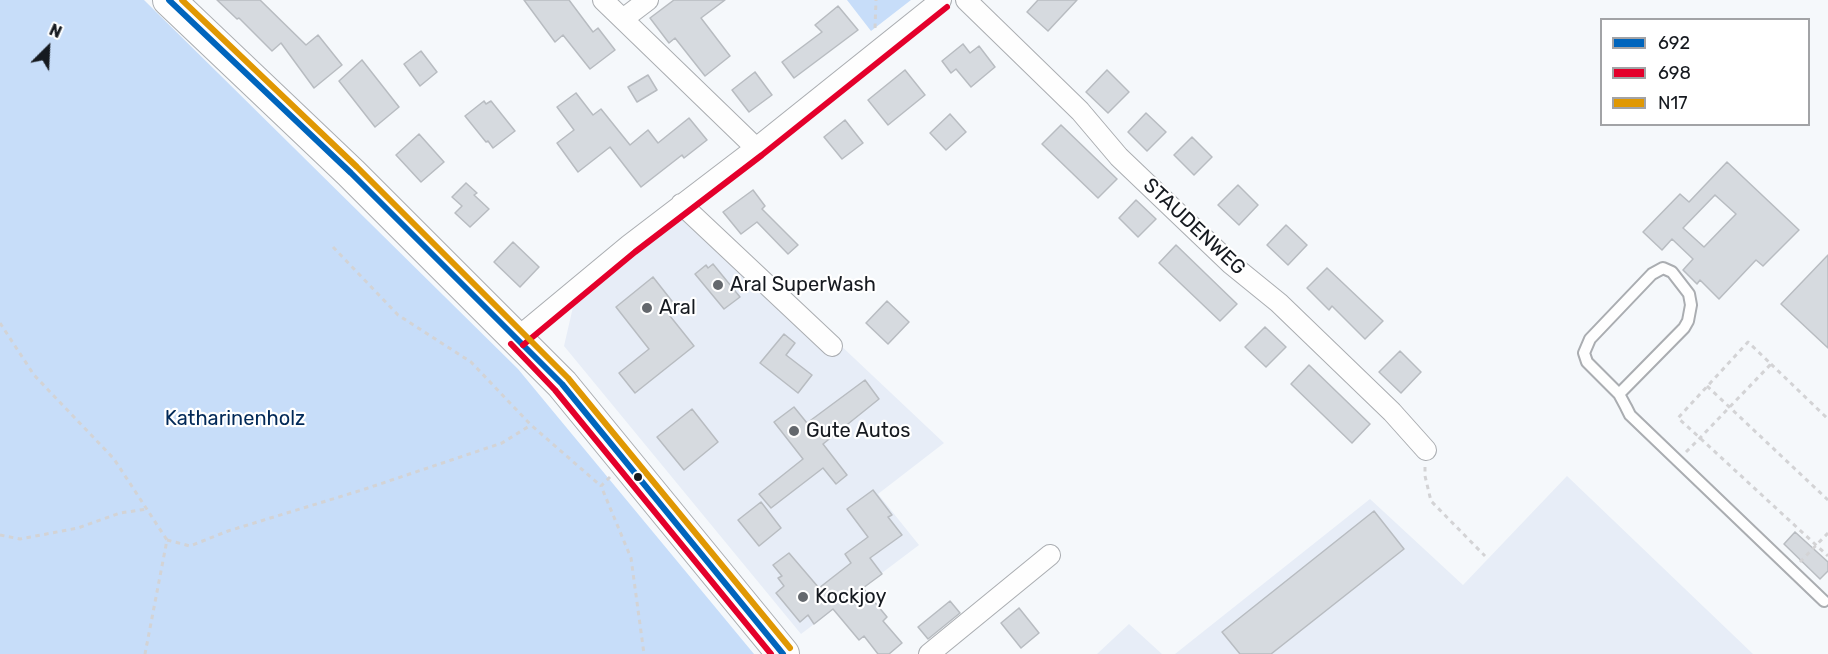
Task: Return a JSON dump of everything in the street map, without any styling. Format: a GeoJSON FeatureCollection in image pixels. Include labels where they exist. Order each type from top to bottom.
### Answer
{"type":"FeatureCollection","features":[{"type":"Feature","properties":{"kind":"main road"},"geometry":{"type":"LineString","coordinates":[[169,0],[351,173],[562,384],[783,654]]}},
{"type":"Feature","properties":{"kind":"street"},"geometry":{"type":"LineString","coordinates":[[603,0],[756,148]]}},
{"type":"Feature","properties":{"kind":"street"},"geometry":{"type":"LineString","coordinates":[[623,19],[648,0]]}},
{"type":"Feature","properties":{"kind":"street"},"geometry":{"type":"LineString","coordinates":[[517,338],[629,244],[756,148],[941,0]]}},
{"type":"Feature","properties":{"kind":"street","name":"STAUDENWEG"},"geometry":{"type":"LineString","coordinates":[[966,0],[1080,111],[1119,157],[1231,264],[1280,303],[1392,412],[1426,450]]}},
{"type":"Feature","properties":{"kind":"street"},"geometry":{"type":"LineString","coordinates":[[681,204],[832,346]]}},
{"type":"Feature","properties":{"kind":"street"},"geometry":{"type":"LineString","coordinates":[[929,654],[1050,555]]}},
{"type":"Feature","properties":{"kind":"lane"},"geometry":{"type":"LineString","coordinates":[[1619,394],[1684,328],[1688,321],[1691,305],[1689,294],[1672,272],[1663,268],[1652,274],[1590,339],[1584,353],[1587,362],[1619,394],[1630,416],[1824,601]]}},
{"type":"Feature","properties":{"kind":"path"},"geometry":{"type":"LineString","coordinates":[[875,21],[876,0]]}},
{"type":"Feature","properties":{"kind":"path"},"geometry":{"type":"LineString","coordinates":[[333,247],[398,315],[471,362],[531,425],[601,486],[631,558],[644,654]]}},
{"type":"Feature","properties":{"kind":"path"},"geometry":{"type":"LineString","coordinates":[[0,322],[34,375],[114,459],[167,540],[145,654]]}},
{"type":"Feature","properties":{"kind":"path"},"geometry":{"type":"LineString","coordinates":[[1828,419],[1748,342],[1678,418],[1828,556]]}},
{"type":"Feature","properties":{"kind":"path"},"geometry":{"type":"LineString","coordinates":[[1684,453],[1771,364]]}},
{"type":"Feature","properties":{"kind":"path"},"geometry":{"type":"LineString","coordinates":[[1707,387],[1828,500]]}},
{"type":"Feature","properties":{"kind":"path"},"geometry":{"type":"LineString","coordinates":[[167,540],[190,546],[228,531],[362,490],[502,443],[531,425]]}},
{"type":"Feature","properties":{"kind":"path"},"geometry":{"type":"LineString","coordinates":[[1426,450],[1425,476],[1431,501],[1485,556]]}},
{"type":"Feature","properties":{"kind":"path"},"geometry":{"type":"LineString","coordinates":[[601,486],[626,462]]}},
{"type":"Feature","properties":{"kind":"path"},"geometry":{"type":"LineString","coordinates":[[0,535],[20,539],[78,528],[120,513],[148,509]]}},
{"type":"Feature","properties":{"kind":"path"},"geometry":{"type":"LineString","coordinates":[[1800,562],[1828,532]]}},
{"type":"Feature","properties":{"kind":"shaded area"},"geometry":{"type":"Polygon","coordinates":[[[694,207],[944,443],[878,494],[919,545],[801,634],[564,346],[573,307],[694,207]]]}},
{"type":"Feature","properties":{"kind":"shaded area"},"geometry":{"type":"Polygon","coordinates":[[[1567,476],[1753,654],[1175,654],[1370,499],[1463,585],[1567,476]]]}},
{"type":"Feature","properties":{"kind":"shaded area"},"geometry":{"type":"Polygon","coordinates":[[[1129,624],[1162,654],[1097,654],[1129,624]]]}},
{"type":"Feature","properties":{"kind":"green space","name":"Katharinenholz"},"geometry":{"type":"Polygon","coordinates":[[[0,0],[144,0],[518,369],[754,654],[0,654],[0,0]]]}},
{"type":"Feature","properties":{"kind":"green space"},"geometry":{"type":"Polygon","coordinates":[[[847,0],[911,0],[871,31],[847,0]]]}},
{"type":"Feature","properties":{"kind":"building"},"geometry":{"type":"Polygon","coordinates":[[[217,0],[260,0],[306,45],[318,35],[342,65],[314,88],[281,43],[272,51],[217,0]]]}},
{"type":"Feature","properties":{"kind":"building"},"geometry":{"type":"Polygon","coordinates":[[[524,0],[569,0],[593,32],[598,28],[615,50],[590,69],[563,35],[555,42],[524,0]]]}},
{"type":"Feature","properties":{"kind":"building"},"geometry":{"type":"Polygon","coordinates":[[[674,0],[725,0],[701,18],[730,56],[705,76],[675,38],[669,43],[650,18],[674,0]]]}},
{"type":"Feature","properties":{"kind":"building"},"geometry":{"type":"Polygon","coordinates":[[[1038,0],[1077,0],[1048,31],[1027,12],[1038,0]]]}},
{"type":"Feature","properties":{"kind":"building"},"geometry":{"type":"Polygon","coordinates":[[[838,6],[858,30],[794,78],[782,62],[822,32],[815,25],[838,6]]]}},
{"type":"Feature","properties":{"kind":"building"},"geometry":{"type":"Polygon","coordinates":[[[963,44],[970,53],[979,46],[995,67],[971,87],[956,69],[951,73],[942,61],[963,44]]]}},
{"type":"Feature","properties":{"kind":"building"},"geometry":{"type":"Polygon","coordinates":[[[421,51],[437,72],[420,86],[404,64],[421,51]]]}},
{"type":"Feature","properties":{"kind":"building"},"geometry":{"type":"Polygon","coordinates":[[[362,60],[399,107],[375,127],[339,81],[362,60]]]}},
{"type":"Feature","properties":{"kind":"building"},"geometry":{"type":"Polygon","coordinates":[[[905,70],[925,95],[888,125],[868,100],[905,70]]]}},
{"type":"Feature","properties":{"kind":"building"},"geometry":{"type":"Polygon","coordinates":[[[1107,70],[1129,92],[1108,113],[1086,92],[1107,70]]]}},
{"type":"Feature","properties":{"kind":"building"},"geometry":{"type":"Polygon","coordinates":[[[755,72],[772,95],[749,112],[732,90],[755,72]]]}},
{"type":"Feature","properties":{"kind":"building"},"geometry":{"type":"Polygon","coordinates":[[[648,75],[657,90],[637,102],[628,87],[648,75]]]}},
{"type":"Feature","properties":{"kind":"building"},"geometry":{"type":"Polygon","coordinates":[[[576,93],[593,115],[601,109],[630,145],[648,130],[658,143],[689,118],[707,140],[684,158],[682,155],[641,187],[610,147],[578,172],[557,143],[574,130],[557,107],[576,93]]]}},
{"type":"Feature","properties":{"kind":"building"},"geometry":{"type":"Polygon","coordinates":[[[484,101],[486,104],[491,101],[515,131],[493,148],[465,116],[484,101]]]}},
{"type":"Feature","properties":{"kind":"building"},"geometry":{"type":"Polygon","coordinates":[[[1146,113],[1166,132],[1147,151],[1128,132],[1146,113]]]}},
{"type":"Feature","properties":{"kind":"building"},"geometry":{"type":"Polygon","coordinates":[[[950,114],[966,132],[946,150],[930,133],[950,114]]]}},
{"type":"Feature","properties":{"kind":"building"},"geometry":{"type":"Polygon","coordinates":[[[845,120],[863,143],[842,159],[824,137],[845,120]]]}},
{"type":"Feature","properties":{"kind":"building"},"geometry":{"type":"Polygon","coordinates":[[[1061,125],[1117,179],[1098,198],[1042,144],[1061,125]]]}},
{"type":"Feature","properties":{"kind":"building"},"geometry":{"type":"Polygon","coordinates":[[[419,134],[444,162],[421,182],[396,155],[419,134]]]}},
{"type":"Feature","properties":{"kind":"building"},"geometry":{"type":"Polygon","coordinates":[[[1192,137],[1212,157],[1194,175],[1174,155],[1192,137]]]}},
{"type":"Feature","properties":{"kind":"building"},"geometry":{"type":"Polygon","coordinates":[[[1727,162],[1799,230],[1763,266],[1756,260],[1719,299],[1700,280],[1697,284],[1683,270],[1693,259],[1672,239],[1662,250],[1643,232],[1680,194],[1689,202],[1727,162]],[[1715,195],[1683,228],[1704,247],[1736,214],[1715,195]]]}},
{"type":"Feature","properties":{"kind":"building"},"geometry":{"type":"Polygon","coordinates":[[[466,183],[477,193],[474,195],[489,209],[470,227],[455,213],[462,206],[452,197],[466,183]]]}},
{"type":"Feature","properties":{"kind":"building"},"geometry":{"type":"Polygon","coordinates":[[[1238,185],[1258,205],[1239,225],[1218,205],[1238,185]]]}},
{"type":"Feature","properties":{"kind":"building"},"geometry":{"type":"Polygon","coordinates":[[[753,190],[765,206],[762,209],[798,245],[788,254],[757,222],[741,234],[723,212],[753,190]]]}},
{"type":"Feature","properties":{"kind":"building"},"geometry":{"type":"Polygon","coordinates":[[[1136,200],[1156,219],[1138,237],[1119,218],[1136,200]]]}},
{"type":"Feature","properties":{"kind":"building"},"geometry":{"type":"Polygon","coordinates":[[[1286,225],[1307,245],[1288,265],[1267,245],[1286,225]]]}},
{"type":"Feature","properties":{"kind":"building"},"geometry":{"type":"Polygon","coordinates":[[[513,242],[539,267],[520,287],[494,262],[513,242]]]}},
{"type":"Feature","properties":{"kind":"building"},"geometry":{"type":"Polygon","coordinates":[[[1176,245],[1237,304],[1220,321],[1159,263],[1176,245]]]}},
{"type":"Feature","properties":{"kind":"building"},"geometry":{"type":"Polygon","coordinates":[[[1828,255],[1828,348],[1781,304],[1828,255]]]}},
{"type":"Feature","properties":{"kind":"building","name":"Aral SuperWash"},"geometry":{"type":"Polygon","coordinates":[[[713,264],[740,297],[724,309],[695,274],[706,265],[708,268],[713,264]]]}},
{"type":"Feature","properties":{"kind":"building"},"geometry":{"type":"Polygon","coordinates":[[[1327,268],[1383,321],[1365,339],[1332,306],[1329,310],[1307,288],[1327,268]]]}},
{"type":"Feature","properties":{"kind":"building"},"geometry":{"type":"Polygon","coordinates":[[[653,277],[679,310],[670,316],[694,346],[635,393],[619,373],[649,349],[616,307],[653,277]]]}},
{"type":"Feature","properties":{"kind":"building"},"geometry":{"type":"Polygon","coordinates":[[[887,301],[909,322],[888,344],[866,323],[887,301]]]}},
{"type":"Feature","properties":{"kind":"building"},"geometry":{"type":"Polygon","coordinates":[[[1265,327],[1286,347],[1266,367],[1245,347],[1265,327]]]}},
{"type":"Feature","properties":{"kind":"building"},"geometry":{"type":"Polygon","coordinates":[[[784,334],[795,343],[786,355],[812,375],[798,393],[760,363],[784,334]]]}},
{"type":"Feature","properties":{"kind":"building"},"geometry":{"type":"Polygon","coordinates":[[[1400,351],[1421,372],[1401,393],[1379,372],[1400,351]]]}},
{"type":"Feature","properties":{"kind":"building"},"geometry":{"type":"Polygon","coordinates":[[[1309,365],[1370,424],[1352,443],[1291,384],[1309,365]]]}},
{"type":"Feature","properties":{"kind":"building"},"geometry":{"type":"Polygon","coordinates":[[[865,380],[879,399],[823,444],[847,475],[836,484],[823,468],[771,508],[759,494],[803,459],[774,422],[794,407],[807,423],[865,380]]]}},
{"type":"Feature","properties":{"kind":"building"},"geometry":{"type":"Polygon","coordinates":[[[692,409],[718,442],[684,470],[657,437],[692,409]]]}},
{"type":"Feature","properties":{"kind":"building"},"geometry":{"type":"Polygon","coordinates":[[[873,490],[892,515],[888,517],[902,535],[870,558],[882,574],[863,588],[887,617],[883,621],[902,643],[889,654],[878,654],[864,636],[859,640],[833,609],[814,624],[808,615],[800,622],[776,593],[784,586],[778,578],[782,576],[773,565],[789,553],[819,588],[851,563],[845,554],[868,537],[847,509],[873,490]]]}},
{"type":"Feature","properties":{"kind":"building"},"geometry":{"type":"Polygon","coordinates":[[[761,502],[781,528],[759,546],[738,520],[761,502]]]}},
{"type":"Feature","properties":{"kind":"building"},"geometry":{"type":"Polygon","coordinates":[[[1374,511],[1404,549],[1271,654],[1240,654],[1222,632],[1374,511]]]}},
{"type":"Feature","properties":{"kind":"building"},"geometry":{"type":"Polygon","coordinates":[[[1795,532],[1828,562],[1828,571],[1820,579],[1784,544],[1795,532]]]}},
{"type":"Feature","properties":{"kind":"building"},"geometry":{"type":"Polygon","coordinates":[[[950,601],[960,613],[928,639],[918,627],[950,601]]]}},
{"type":"Feature","properties":{"kind":"building"},"geometry":{"type":"Polygon","coordinates":[[[1019,608],[1039,633],[1021,648],[1001,623],[1019,608]]]}},
{"type":"Feature","properties":{"kind":"transit line","name":"692"},"geometry":{"type":"LineString","coordinates":[[169,0],[351,173],[562,384],[783,654]]}},
{"type":"Feature","properties":{"kind":"transit line","name":"N17"},"geometry":{"type":"LineString","coordinates":[[182,0],[357,167],[568,378],[790,648]]}},
{"type":"Feature","properties":{"kind":"transit line","name":"698"},"geometry":{"type":"LineString","coordinates":[[523,345],[635,252],[762,155],[947,7]]}},
{"type":"Feature","properties":{"kind":"transit line","name":"698"},"geometry":{"type":"LineString","coordinates":[[511,344],[555,390],[771,654]]}},
{"type":"Feature","properties":{"kind":"place","name":"Aral SuperWash"},"geometry":{"type":"Point","coordinates":[718,285]}},
{"type":"Feature","properties":{"kind":"place","name":"Aral"},"geometry":{"type":"Point","coordinates":[647,308]}},
{"type":"Feature","properties":{"kind":"place","name":"Gute Autos"},"geometry":{"type":"Point","coordinates":[794,431]}},
{"type":"Feature","properties":{"kind":"place","name":"Kockjoy"},"geometry":{"type":"Point","coordinates":[803,597]}}]}
